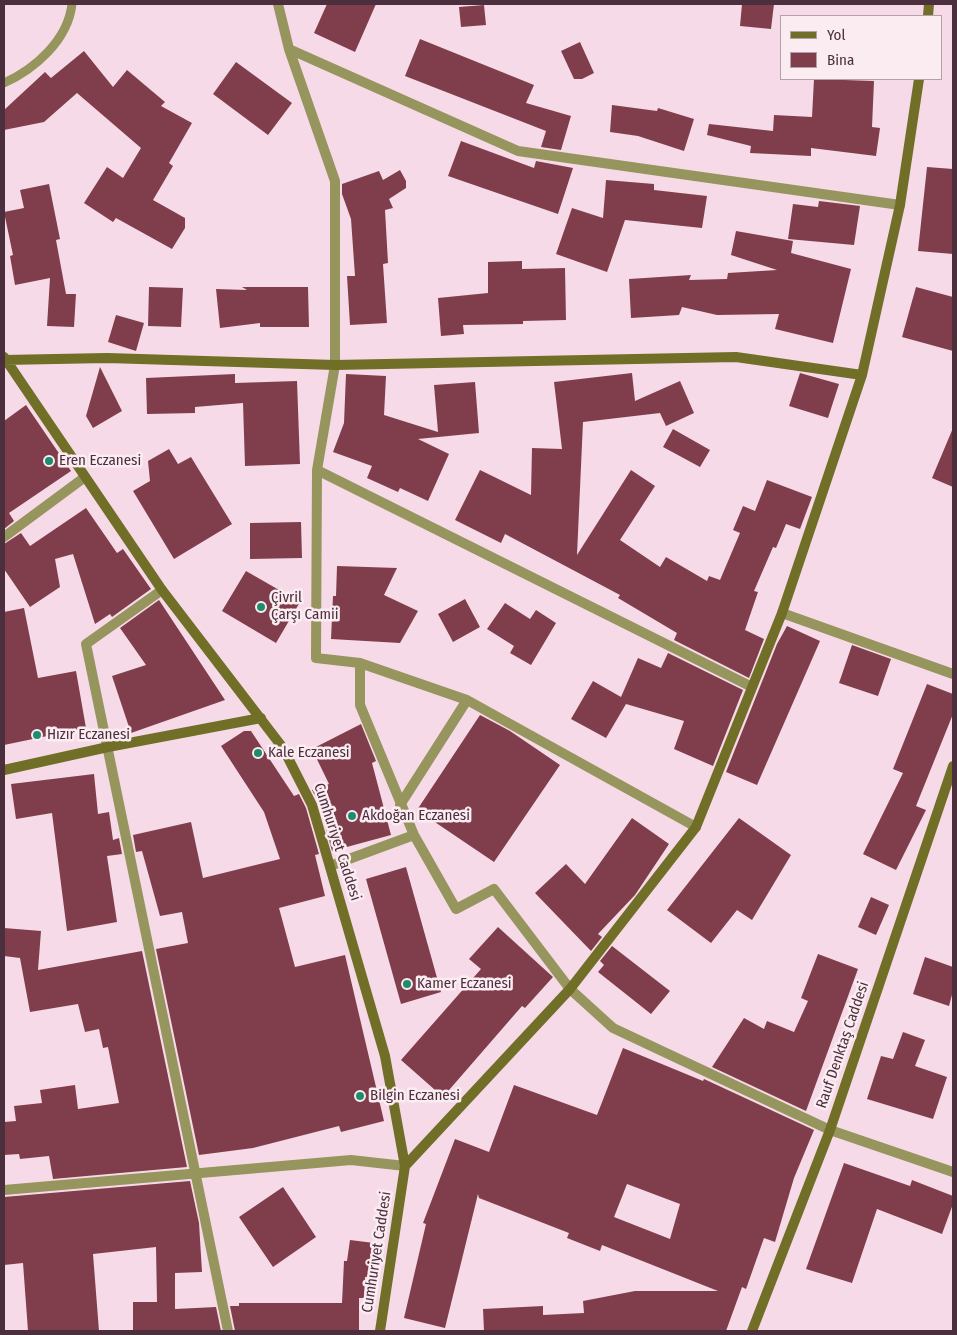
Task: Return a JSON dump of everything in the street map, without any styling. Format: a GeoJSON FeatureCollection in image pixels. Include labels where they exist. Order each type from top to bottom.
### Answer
{"type":"FeatureCollection","features":[{"type":"Feature","properties":{"kind":"street"},"geometry":{"type":"LineString","coordinates":[[278,4],[289,49],[335,181],[335,365],[317,470],[316,658],[360,663],[467,700],[696,827]]}},
{"type":"Feature","properties":{"kind":"street"},"geometry":{"type":"LineString","coordinates":[[289,49],[518,151],[900,205]]}},
{"type":"Feature","properties":{"kind":"street"},"geometry":{"type":"LineString","coordinates":[[4,1190],[351,1160],[405,1166],[570,989],[696,827],[782,613],[862,375],[900,205],[919,80]]}},
{"type":"Feature","properties":{"kind":"street"},"geometry":{"type":"LineString","coordinates":[[4,359],[107,358],[335,365],[736,357],[862,375]]}},
{"type":"Feature","properties":{"kind":"street","name":"Cumhuriyet Caddesi"},"geometry":{"type":"LineString","coordinates":[[4,359],[162,590],[283,748],[299,776],[312,805],[385,1056],[405,1166],[380,1331]]}},
{"type":"Feature","properties":{"kind":"street"},"geometry":{"type":"LineString","coordinates":[[317,470],[752,687]]}},
{"type":"Feature","properties":{"kind":"street"},"geometry":{"type":"LineString","coordinates":[[4,537],[85,477]]}},
{"type":"Feature","properties":{"kind":"street"},"geometry":{"type":"LineString","coordinates":[[162,590],[86,644],[228,1331]]}},
{"type":"Feature","properties":{"kind":"street"},"geometry":{"type":"LineString","coordinates":[[782,613],[953,674]]}},
{"type":"Feature","properties":{"kind":"street"},"geometry":{"type":"LineString","coordinates":[[360,663],[360,705],[414,835],[456,909],[494,889],[570,989],[613,1028],[830,1130],[953,1172]]}},
{"type":"Feature","properties":{"kind":"street"},"geometry":{"type":"LineString","coordinates":[[400,805],[467,700]]}},
{"type":"Feature","properties":{"kind":"street"},"geometry":{"type":"LineString","coordinates":[[4,770],[108,747],[261,718]]}},
{"type":"Feature","properties":{"kind":"street","name":"Rauf Denktaş Caddesi"},"geometry":{"type":"LineString","coordinates":[[752,1331],[830,1130],[953,766]]}},
{"type":"Feature","properties":{"kind":"street"},"geometry":{"type":"LineString","coordinates":[[330,866],[414,835]]}},
{"type":"Feature","properties":{"kind":"lane"},"geometry":{"type":"LineString","coordinates":[[4,83],[28,69],[51,48],[67,22],[72,4]]}},
{"type":"Feature","properties":{"kind":"building"},"geometry":{"type":"Polygon","coordinates":[[[327,4],[376,4],[355,52],[314,33],[327,4]]]}},
{"type":"Feature","properties":{"kind":"building"},"geometry":{"type":"Polygon","coordinates":[[[742,4],[774,4],[771,29],[740,26],[742,4]]]}},
{"type":"Feature","properties":{"kind":"building"},"geometry":{"type":"Polygon","coordinates":[[[484,5],[486,25],[461,27],[459,7],[484,5]]]}},
{"type":"Feature","properties":{"kind":"building"},"geometry":{"type":"Polygon","coordinates":[[[420,39],[534,85],[526,103],[571,116],[561,150],[541,147],[546,131],[405,76],[420,39]]]}},
{"type":"Feature","properties":{"kind":"building"},"geometry":{"type":"Polygon","coordinates":[[[580,42],[594,73],[582,79],[574,79],[561,51],[580,42]]]}},
{"type":"Feature","properties":{"kind":"building"},"geometry":{"type":"Polygon","coordinates":[[[84,51],[113,87],[127,70],[165,102],[161,106],[192,123],[169,163],[173,166],[153,200],[185,218],[185,228],[172,249],[116,218],[113,222],[84,203],[107,167],[123,178],[141,148],[77,93],[44,122],[4,130],[4,110],[45,72],[51,78],[84,51]]]}},
{"type":"Feature","properties":{"kind":"building"},"geometry":{"type":"Polygon","coordinates":[[[236,62],[292,103],[268,135],[213,94],[236,62]]]}},
{"type":"Feature","properties":{"kind":"building"},"geometry":{"type":"Polygon","coordinates":[[[814,80],[874,81],[872,127],[880,128],[876,156],[811,148],[811,156],[750,153],[751,146],[707,135],[709,124],[773,131],[774,115],[812,117],[814,80]]]}},
{"type":"Feature","properties":{"kind":"building"},"geometry":{"type":"Polygon","coordinates":[[[612,105],[657,111],[658,108],[694,119],[684,151],[638,136],[610,132],[612,105]]]}},
{"type":"Feature","properties":{"kind":"building"},"geometry":{"type":"Polygon","coordinates":[[[461,141],[534,168],[536,161],[573,168],[558,214],[448,176],[461,141]]]}},
{"type":"Feature","properties":{"kind":"building"},"geometry":{"type":"Polygon","coordinates":[[[927,167],[953,169],[953,254],[918,251],[927,167]]]}},
{"type":"Feature","properties":{"kind":"building"},"geometry":{"type":"Polygon","coordinates":[[[400,170],[406,181],[406,188],[389,199],[393,208],[385,210],[388,263],[383,264],[387,323],[350,325],[347,276],[355,276],[351,219],[342,194],[342,184],[379,171],[383,180],[400,170]]]}},
{"type":"Feature","properties":{"kind":"building"},"geometry":{"type":"Polygon","coordinates":[[[606,180],[654,184],[654,190],[707,196],[702,228],[625,220],[607,272],[556,254],[572,208],[603,218],[606,180]]]}},
{"type":"Feature","properties":{"kind":"building"},"geometry":{"type":"Polygon","coordinates":[[[49,184],[60,239],[56,240],[66,294],[76,294],[74,327],[47,326],[50,278],[15,285],[10,256],[13,255],[4,212],[24,208],[20,190],[49,184]]]}},
{"type":"Feature","properties":{"kind":"building"},"geometry":{"type":"Polygon","coordinates":[[[819,201],[860,206],[854,245],[788,239],[793,204],[818,207],[819,201]]]}},
{"type":"Feature","properties":{"kind":"building"},"geometry":{"type":"Polygon","coordinates":[[[736,231],[793,241],[791,253],[851,269],[833,343],[775,329],[779,314],[717,315],[682,307],[679,315],[631,318],[629,279],[691,275],[689,280],[727,279],[728,273],[777,270],[731,255],[736,231]]]}},
{"type":"Feature","properties":{"kind":"building"},"geometry":{"type":"Polygon","coordinates":[[[522,261],[522,269],[565,268],[566,320],[523,321],[523,324],[463,325],[464,334],[441,336],[438,298],[488,293],[488,262],[522,261]]]}},
{"type":"Feature","properties":{"kind":"building"},"geometry":{"type":"Polygon","coordinates":[[[149,287],[183,288],[181,327],[148,326],[149,287]]]}},
{"type":"Feature","properties":{"kind":"building"},"geometry":{"type":"Polygon","coordinates":[[[242,287],[308,287],[309,327],[260,327],[260,323],[220,328],[216,289],[247,290],[242,287]]]}},
{"type":"Feature","properties":{"kind":"building"},"geometry":{"type":"Polygon","coordinates":[[[916,287],[953,297],[953,351],[902,337],[916,287]]]}},
{"type":"Feature","properties":{"kind":"building"},"geometry":{"type":"Polygon","coordinates":[[[116,315],[144,323],[136,351],[108,342],[116,315]]]}},
{"type":"Feature","properties":{"kind":"building"},"geometry":{"type":"Polygon","coordinates":[[[100,367],[122,411],[93,428],[86,416],[100,367]]]}},
{"type":"Feature","properties":{"kind":"building"},"geometry":{"type":"Polygon","coordinates":[[[632,373],[635,401],[680,381],[694,413],[666,426],[660,413],[583,422],[577,555],[631,470],[655,486],[620,540],[660,567],[666,557],[707,581],[709,576],[720,580],[740,533],[733,530],[743,506],[755,511],[767,480],[812,497],[800,529],[786,524],[776,548],[773,547],[754,591],[758,592],[745,630],[764,639],[749,678],[674,640],[677,633],[618,598],[620,595],[505,534],[501,543],[455,520],[480,470],[531,495],[532,448],[562,449],[554,382],[632,373]]]}},
{"type":"Feature","properties":{"kind":"building"},"geometry":{"type":"Polygon","coordinates":[[[800,373],[839,384],[828,418],[789,406],[800,373]]]}},
{"type":"Feature","properties":{"kind":"building"},"geometry":{"type":"Polygon","coordinates":[[[235,374],[235,383],[297,381],[300,464],[245,466],[243,403],[195,407],[195,413],[147,414],[146,378],[235,374]]]}},
{"type":"Feature","properties":{"kind":"building"},"geometry":{"type":"Polygon","coordinates":[[[346,374],[386,376],[384,415],[438,432],[434,385],[475,382],[479,433],[418,439],[449,454],[428,501],[400,488],[398,492],[367,478],[372,466],[333,452],[344,423],[346,374]]]}},
{"type":"Feature","properties":{"kind":"building"},"geometry":{"type":"Polygon","coordinates":[[[26,405],[71,471],[9,513],[14,521],[4,529],[4,421],[26,405]]]}},
{"type":"Feature","properties":{"kind":"building"},"geometry":{"type":"Polygon","coordinates":[[[953,428],[953,487],[932,478],[953,428]]]}},
{"type":"Feature","properties":{"kind":"building"},"geometry":{"type":"Polygon","coordinates":[[[673,429],[710,450],[700,467],[663,447],[673,429]]]}},
{"type":"Feature","properties":{"kind":"building"},"geometry":{"type":"Polygon","coordinates":[[[169,449],[178,464],[191,457],[232,524],[174,559],[133,491],[150,481],[148,461],[169,449]]]}},
{"type":"Feature","properties":{"kind":"building"},"geometry":{"type":"Polygon","coordinates":[[[86,508],[117,553],[123,549],[151,589],[112,617],[110,614],[95,624],[73,554],[55,559],[60,587],[30,607],[4,569],[4,544],[21,533],[30,546],[86,508]]]}},
{"type":"Feature","properties":{"kind":"building"},"geometry":{"type":"Polygon","coordinates":[[[301,522],[302,558],[250,559],[250,523],[301,522]]]}},
{"type":"Feature","properties":{"kind":"building"},"geometry":{"type":"Polygon","coordinates":[[[337,566],[397,568],[384,595],[418,611],[400,643],[331,639],[333,596],[336,596],[337,566]]]}},
{"type":"Feature","properties":{"kind":"building","name":"Çivril Çarşı Camii"},"geometry":{"type":"Polygon","coordinates":[[[246,571],[300,602],[276,643],[222,611],[246,571]]]}},
{"type":"Feature","properties":{"kind":"building"},"geometry":{"type":"Polygon","coordinates":[[[465,599],[480,627],[453,642],[438,614],[465,599]]]}},
{"type":"Feature","properties":{"kind":"building"},"geometry":{"type":"Polygon","coordinates":[[[159,600],[225,700],[131,733],[112,676],[146,665],[120,628],[159,600]]]}},
{"type":"Feature","properties":{"kind":"building"},"geometry":{"type":"Polygon","coordinates":[[[505,603],[530,619],[536,610],[556,623],[531,665],[510,653],[514,646],[487,629],[505,603]]]}},
{"type":"Feature","properties":{"kind":"building"},"geometry":{"type":"Polygon","coordinates":[[[24,608],[38,678],[76,671],[86,728],[4,745],[4,612],[24,608]]]}},
{"type":"Feature","properties":{"kind":"building"},"geometry":{"type":"Polygon","coordinates":[[[787,626],[820,641],[757,785],[726,772],[777,644],[787,626]]]}},
{"type":"Feature","properties":{"kind":"building"},"geometry":{"type":"Polygon","coordinates":[[[852,645],[891,659],[878,696],[839,683],[852,645]]]}},
{"type":"Feature","properties":{"kind":"building"},"geometry":{"type":"Polygon","coordinates":[[[668,653],[743,690],[713,766],[674,749],[684,721],[626,704],[606,738],[571,719],[593,681],[621,697],[638,658],[661,668],[668,653]]]}},
{"type":"Feature","properties":{"kind":"building"},"geometry":{"type":"Polygon","coordinates":[[[927,684],[953,694],[953,714],[916,806],[926,810],[896,870],[863,854],[903,773],[893,769],[927,684]]]}},
{"type":"Feature","properties":{"kind":"building"},"geometry":{"type":"Polygon","coordinates":[[[480,715],[510,731],[560,765],[494,862],[417,810],[480,715]]]}},
{"type":"Feature","properties":{"kind":"building"},"geometry":{"type":"Polygon","coordinates":[[[361,724],[376,761],[372,763],[391,835],[332,851],[319,803],[312,790],[329,784],[312,749],[361,724]]]}},
{"type":"Feature","properties":{"kind":"building"},"geometry":{"type":"Polygon","coordinates":[[[244,731],[251,731],[294,796],[299,794],[306,808],[319,854],[315,855],[325,896],[279,908],[295,967],[345,955],[384,1121],[341,1132],[339,1126],[253,1148],[199,1155],[156,949],[188,943],[182,912],[160,916],[142,851],[136,852],[133,835],[191,822],[203,878],[280,859],[264,812],[221,746],[244,731]]]}},
{"type":"Feature","properties":{"kind":"building"},"geometry":{"type":"Polygon","coordinates":[[[94,774],[98,814],[109,812],[113,840],[119,838],[122,854],[107,856],[117,922],[67,931],[52,813],[16,819],[11,784],[94,774]]]}},
{"type":"Feature","properties":{"kind":"building"},"geometry":{"type":"Polygon","coordinates":[[[632,818],[669,844],[635,895],[598,934],[602,937],[591,951],[535,893],[566,864],[585,884],[632,818]]]}},
{"type":"Feature","properties":{"kind":"building"},"geometry":{"type":"Polygon","coordinates":[[[739,818],[791,855],[752,920],[737,910],[711,943],[667,910],[739,818]]]}},
{"type":"Feature","properties":{"kind":"building"},"geometry":{"type":"Polygon","coordinates":[[[406,867],[441,992],[401,1004],[366,879],[406,867]]]}},
{"type":"Feature","properties":{"kind":"building"},"geometry":{"type":"Polygon","coordinates":[[[871,897],[889,905],[876,935],[858,927],[871,897]]]}},
{"type":"Feature","properties":{"kind":"building"},"geometry":{"type":"Polygon","coordinates":[[[498,927],[553,977],[525,1008],[522,1006],[443,1097],[401,1060],[481,969],[469,959],[498,927]]]}},
{"type":"Feature","properties":{"kind":"building"},"geometry":{"type":"Polygon","coordinates":[[[4,928],[41,931],[38,970],[142,951],[187,1167],[53,1179],[49,1156],[20,1159],[19,1154],[4,1155],[4,1122],[16,1121],[14,1106],[42,1103],[40,1090],[75,1085],[78,1109],[119,1103],[108,1047],[103,1048],[99,1029],[85,1032],[78,1004],[30,1012],[20,958],[4,956],[4,928]]]}},
{"type":"Feature","properties":{"kind":"building"},"geometry":{"type":"Polygon","coordinates":[[[612,946],[670,991],[651,1014],[598,972],[604,965],[600,961],[612,946]]]}},
{"type":"Feature","properties":{"kind":"building"},"geometry":{"type":"Polygon","coordinates":[[[818,954],[858,969],[806,1111],[712,1067],[744,1018],[764,1029],[767,1021],[794,1032],[808,1001],[801,998],[818,954]]]}},
{"type":"Feature","properties":{"kind":"building"},"geometry":{"type":"Polygon","coordinates":[[[925,957],[953,967],[953,991],[949,1006],[913,994],[925,957]]]}},
{"type":"Feature","properties":{"kind":"building"},"geometry":{"type":"Polygon","coordinates":[[[903,1032],[925,1040],[915,1066],[947,1077],[933,1119],[867,1099],[881,1056],[893,1059],[903,1032]]]}},
{"type":"Feature","properties":{"kind":"building"},"geometry":{"type":"Polygon","coordinates":[[[623,1048],[703,1081],[704,1079],[814,1130],[794,1178],[775,1242],[764,1238],[746,1289],[742,1287],[726,1331],[484,1331],[483,1309],[543,1306],[543,1315],[584,1313],[583,1301],[635,1291],[718,1291],[602,1245],[600,1251],[567,1238],[569,1233],[479,1198],[478,1194],[445,1328],[404,1318],[426,1224],[423,1223],[455,1139],[489,1152],[514,1085],[597,1115],[623,1048]],[[627,1184],[614,1217],[670,1239],[680,1204],[627,1184]]]}},
{"type":"Feature","properties":{"kind":"building"},"geometry":{"type":"Polygon","coordinates":[[[844,1163],[910,1186],[912,1180],[953,1196],[953,1204],[942,1234],[877,1209],[852,1283],[806,1269],[844,1163]]]}},
{"type":"Feature","properties":{"kind":"building"},"geometry":{"type":"Polygon","coordinates":[[[190,1181],[199,1223],[202,1272],[175,1273],[175,1309],[216,1307],[221,1331],[133,1331],[133,1302],[157,1302],[156,1247],[93,1254],[99,1331],[28,1331],[23,1263],[4,1265],[4,1197],[190,1181]]]}},
{"type":"Feature","properties":{"kind":"building"},"geometry":{"type":"Polygon","coordinates":[[[283,1187],[316,1237],[273,1267],[239,1217],[283,1187]]]}},
{"type":"Feature","properties":{"kind":"building"},"geometry":{"type":"Polygon","coordinates":[[[350,1240],[374,1243],[369,1277],[365,1277],[364,1298],[359,1298],[359,1331],[235,1331],[230,1306],[239,1306],[239,1303],[342,1303],[344,1261],[347,1261],[350,1240]]]}},
{"type":"Feature","properties":{"kind":"place","name":"Eren Eczanesi"},"geometry":{"type":"Point","coordinates":[49,461]}},
{"type":"Feature","properties":{"kind":"place","name":"Çivril Çarşı Camii"},"geometry":{"type":"Point","coordinates":[261,607]}},
{"type":"Feature","properties":{"kind":"place","name":"Hızır Eczanesi"},"geometry":{"type":"Point","coordinates":[37,735]}},
{"type":"Feature","properties":{"kind":"place","name":"Kale Eczanesi"},"geometry":{"type":"Point","coordinates":[258,753]}},
{"type":"Feature","properties":{"kind":"place","name":"Akdoğan Eczanesi"},"geometry":{"type":"Point","coordinates":[352,816]}},
{"type":"Feature","properties":{"kind":"place","name":"Kamer Eczanesi"},"geometry":{"type":"Point","coordinates":[407,984]}},
{"type":"Feature","properties":{"kind":"place","name":"Bilgin Eczanesi"},"geometry":{"type":"Point","coordinates":[360,1096]}}]}
